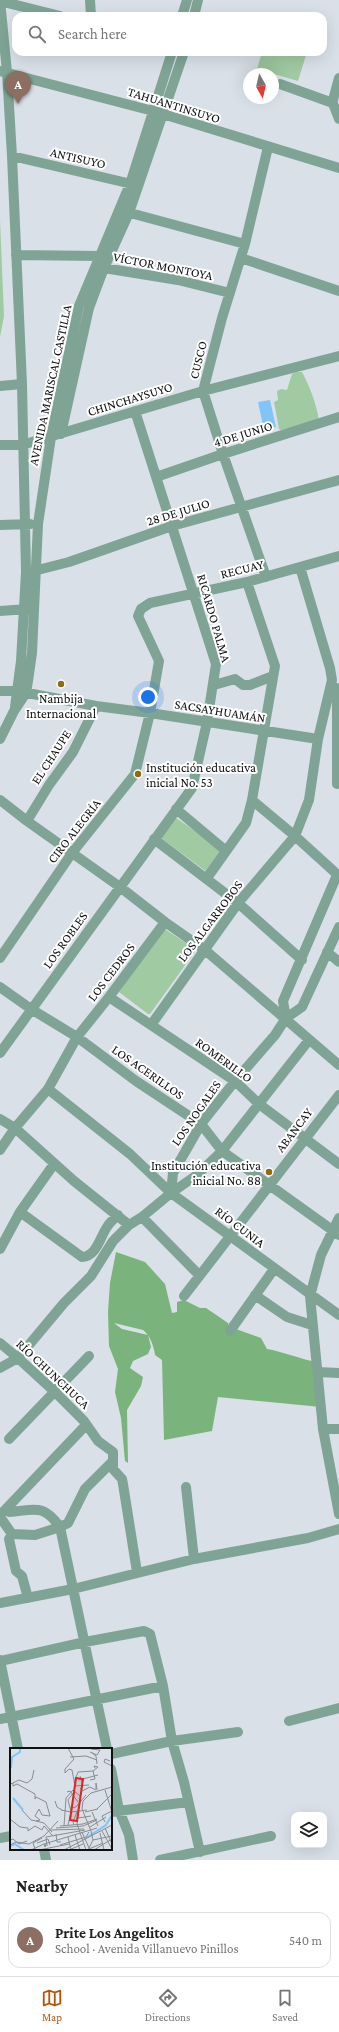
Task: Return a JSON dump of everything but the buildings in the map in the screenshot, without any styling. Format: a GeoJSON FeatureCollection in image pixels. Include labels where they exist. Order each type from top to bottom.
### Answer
{"type":"FeatureCollection","features":[{"type":"Feature","properties":{"kind":"street"},"geometry":{"type":"LineString","coordinates":[[21,692],[23,610],[31,572],[25,524],[22,445],[22,384],[12,156],[5,132],[4,71],[0,0],[45,12]]}},
{"type":"Feature","properties":{"kind":"street"},"geometry":{"type":"LineString","coordinates":[[90,0],[91,12]]}},
{"type":"Feature","properties":{"kind":"street"},"geometry":{"type":"LineString","coordinates":[[183,12],[187,0]]}},
{"type":"Feature","properties":{"kind":"street"},"geometry":{"type":"LineString","coordinates":[[195,12],[198,0]]}},
{"type":"Feature","properties":{"kind":"street","name":"AVENIDA MARISCAL CASTILLA"},"geometry":{"type":"LineString","coordinates":[[56,436],[89,308],[104,268],[129,213],[134,184],[153,111],[171,56]]}},
{"type":"Feature","properties":{"kind":"street","name":"AVENIDA MARISCAL CASTILLA"},"geometry":{"type":"LineString","coordinates":[[0,739],[14,711],[21,692],[32,652],[34,609],[31,572],[38,524],[56,436],[79,306],[119,210],[134,184],[163,114],[181,56]]}},
{"type":"Feature","properties":{"kind":"street","name":"TAHUANTINSUYO"},"geometry":{"type":"LineString","coordinates":[[4,71],[153,111],[339,168]]}},
{"type":"Feature","properties":{"kind":"street"},"geometry":{"type":"LineString","coordinates":[[339,78],[332,101],[339,119]]}},
{"type":"Feature","properties":{"kind":"street"},"geometry":{"type":"LineString","coordinates":[[280,84],[328,101],[332,101]]}},
{"type":"Feature","properties":{"kind":"street","name":"CUSCO"},"geometry":{"type":"LineString","coordinates":[[266,577],[243,507],[223,454],[204,391],[209,363],[245,244],[268,147]]}},
{"type":"Feature","properties":{"kind":"street","name":"ANTISUYO"},"geometry":{"type":"LineString","coordinates":[[12,156],[134,184]]}},
{"type":"Feature","properties":{"kind":"street"},"geometry":{"type":"LineString","coordinates":[[119,210],[245,244]]}},
{"type":"Feature","properties":{"kind":"street"},"geometry":{"type":"LineString","coordinates":[[16,255],[99,256]]}},
{"type":"Feature","properties":{"kind":"street","name":"VÍCTOR MONTOYA"},"geometry":{"type":"LineString","coordinates":[[99,256],[104,268],[178,280],[230,293]]}},
{"type":"Feature","properties":{"kind":"street"},"geometry":{"type":"LineString","coordinates":[[241,258],[339,291]]}},
{"type":"Feature","properties":{"kind":"street","name":"CHINCHAYSUYO"},"geometry":{"type":"LineString","coordinates":[[0,446],[22,445],[56,436],[204,391],[339,356]]}},
{"type":"Feature","properties":{"kind":"street"},"geometry":{"type":"LineString","coordinates":[[0,386],[22,384]]}},
{"type":"Feature","properties":{"kind":"street","name":"RICARDO PALMA"},"geometry":{"type":"LineString","coordinates":[[120,887],[192,788],[207,722],[214,685],[216,664],[135,411]]}},
{"type":"Feature","properties":{"kind":"street","name":"4 DE JUNIO"},"geometry":{"type":"LineString","coordinates":[[156,477],[339,417]]}},
{"type":"Feature","properties":{"kind":"street","name":"28 DE JULIO"},"geometry":{"type":"LineString","coordinates":[[31,572],[69,562],[172,526],[339,480]]}},
{"type":"Feature","properties":{"kind":"street"},"geometry":{"type":"LineString","coordinates":[[0,525],[38,524]]}},
{"type":"Feature","properties":{"kind":"street","name":"RECUAY"},"geometry":{"type":"LineString","coordinates":[[150,713],[159,661],[138,616],[144,605],[247,582],[339,556]]}},
{"type":"Feature","properties":{"kind":"street"},"geometry":{"type":"LineString","coordinates":[[300,567],[335,688],[337,784]]}},
{"type":"Feature","properties":{"kind":"street"},"geometry":{"type":"LineString","coordinates":[[207,878],[216,868],[225,850],[246,823],[252,800],[262,731],[275,666],[273,656],[247,582]]}},
{"type":"Feature","properties":{"kind":"street"},"geometry":{"type":"LineString","coordinates":[[0,611],[34,609]]}},
{"type":"Feature","properties":{"kind":"street"},"geometry":{"type":"LineString","coordinates":[[214,685],[235,679],[243,685],[250,685],[273,676]]}},
{"type":"Feature","properties":{"kind":"street","name":"LOS ALGARROBOS"},"geometry":{"type":"LineString","coordinates":[[151,1025],[238,903],[295,836],[309,800],[318,739],[335,688]]}},
{"type":"Feature","properties":{"kind":"street","name":"SACSAYHUAMÁN"},"geometry":{"type":"LineString","coordinates":[[0,690],[21,692],[96,706],[318,739]]}},
{"type":"Feature","properties":{"kind":"street","name":"EL CHAUPE"},"geometry":{"type":"LineString","coordinates":[[26,821],[49,785],[73,752],[96,706]]}},
{"type":"Feature","properties":{"kind":"street","name":"CIRO ALEGRÍA"},"geometry":{"type":"LineString","coordinates":[[0,958],[72,853],[135,774],[150,713]]}},
{"type":"Feature","properties":{"kind":"street"},"geometry":{"type":"LineString","coordinates":[[0,800],[26,821],[120,887],[164,922],[205,950],[339,1065]]}},
{"type":"Feature","properties":{"kind":"street"},"geometry":{"type":"LineString","coordinates":[[252,800],[338,875],[283,1001],[286,1018]]}},
{"type":"Feature","properties":{"kind":"street"},"geometry":{"type":"LineString","coordinates":[[176,809],[225,850]]}},
{"type":"Feature","properties":{"kind":"street"},"geometry":{"type":"LineString","coordinates":[[154,839],[238,903],[302,960]]}},
{"type":"Feature","properties":{"kind":"street","name":"LOS ROBLES"},"geometry":{"type":"LineString","coordinates":[[0,1053],[120,887]]}},
{"type":"Feature","properties":{"kind":"street","name":"LOS CEDROS"},"geometry":{"type":"LineString","coordinates":[[0,1150],[15,1128],[48,1089],[77,1036],[109,997],[164,922]]}},
{"type":"Feature","properties":{"kind":"street"},"geometry":{"type":"LineString","coordinates":[[286,1018],[302,1007],[339,927]]}},
{"type":"Feature","properties":{"kind":"street"},"geometry":{"type":"LineString","coordinates":[[327,952],[339,962]]}},
{"type":"Feature","properties":{"kind":"street","name":"LOS ACERILLOS"},"geometry":{"type":"LineString","coordinates":[[0,987],[31,1009],[77,1036],[136,1081],[201,1124],[222,1151],[335,1232]]}},
{"type":"Feature","properties":{"kind":"street","name":"ROMERILLO"},"geometry":{"type":"LineString","coordinates":[[109,997],[235,1081],[259,1104],[339,1164]]}},
{"type":"Feature","properties":{"kind":"street","name":"LOS NOGALES"},"geometry":{"type":"LineString","coordinates":[[171,1193],[173,1173],[201,1124],[235,1081],[275,1035],[286,1018]]}},
{"type":"Feature","properties":{"kind":"street"},"geometry":{"type":"LineString","coordinates":[[0,1368],[18,1358],[64,1303],[91,1276],[112,1241],[129,1225],[142,1217],[171,1193],[197,1175],[222,1151],[309,1040]]}},
{"type":"Feature","properties":{"kind":"street","name":"RÍO CUNIA"},"geometry":{"type":"LineString","coordinates":[[48,1089],[130,1154],[171,1193],[230,1235],[310,1296],[339,1315]]}},
{"type":"Feature","properties":{"kind":"street","name":"ABANCAY"},"geometry":{"type":"LineString","coordinates":[[184,1296],[268,1185],[339,1095]]}},
{"type":"Feature","properties":{"kind":"street"},"geometry":{"type":"LineString","coordinates":[[0,1119],[15,1128],[54,1164],[129,1225]]}},
{"type":"Feature","properties":{"kind":"street"},"geometry":{"type":"LineString","coordinates":[[0,1249],[20,1212],[54,1164]]}},
{"type":"Feature","properties":{"kind":"street"},"geometry":{"type":"LineString","coordinates":[[20,1212],[82,1257],[91,1255],[107,1227],[118,1215]]}},
{"type":"Feature","properties":{"kind":"street"},"geometry":{"type":"LineString","coordinates":[[142,1217],[199,1275]]}},
{"type":"Feature","properties":{"kind":"street"},"geometry":{"type":"LineString","coordinates":[[339,1218],[335,1232],[321,1255],[310,1296],[323,1429],[339,1514]]}},
{"type":"Feature","properties":{"kind":"street"},"geometry":{"type":"LineString","coordinates":[[230,1331],[274,1269]]}},
{"type":"Feature","properties":{"kind":"street"},"geometry":{"type":"LineString","coordinates":[[255,1295],[287,1317],[312,1325]]}},
{"type":"Feature","properties":{"kind":"street","name":"RÍO CHUNCHUCA"},"geometry":{"type":"LineString","coordinates":[[0,1343],[55,1392],[84,1421],[98,1441],[113,1452],[112,1462]]}},
{"type":"Feature","properties":{"kind":"street"},"geometry":{"type":"LineString","coordinates":[[9,1439],[89,1356]]}},
{"type":"Feature","properties":{"kind":"street"},"geometry":{"type":"LineString","coordinates":[[318,1372],[339,1373]]}},
{"type":"Feature","properties":{"kind":"street"},"geometry":{"type":"LineString","coordinates":[[2,1513],[86,1425]]}},
{"type":"Feature","properties":{"kind":"street"},"geometry":{"type":"LineString","coordinates":[[323,1429],[339,1429]]}},
{"type":"Feature","properties":{"kind":"street"},"geometry":{"type":"LineString","coordinates":[[12,1534],[35,1535],[60,1527],[68,1522],[85,1489],[112,1462]]}},
{"type":"Feature","properties":{"kind":"street"},"geometry":{"type":"LineString","coordinates":[[112,1462],[114,1472],[123,1482],[137,1572]]}},
{"type":"Feature","properties":{"kind":"street"},"geometry":{"type":"LineString","coordinates":[[186,1487],[194,1558]]}},
{"type":"Feature","properties":{"kind":"street"},"geometry":{"type":"LineString","coordinates":[[2,1513],[35,1509],[45,1511],[52,1516],[60,1527],[107,1748]]}},
{"type":"Feature","properties":{"kind":"street"},"geometry":{"type":"LineString","coordinates":[[2,1513],[12,1534]]}},
{"type":"Feature","properties":{"kind":"street"},"geometry":{"type":"LineString","coordinates":[[0,1603],[73,1589],[194,1558],[308,1538],[339,1529]]}},
{"type":"Feature","properties":{"kind":"street"},"geometry":{"type":"LineString","coordinates":[[12,1534],[8,1539],[16,1571],[22,1576],[28,1598]]}},
{"type":"Feature","properties":{"kind":"street"},"geometry":{"type":"LineString","coordinates":[[18,1748],[0,1661],[85,1642],[144,1632],[150,1634],[153,1639],[172,1741],[184,1782],[200,1852]]}},
{"type":"Feature","properties":{"kind":"street"},"geometry":{"type":"LineString","coordinates":[[0,1719],[162,1686]]}},
{"type":"Feature","properties":{"kind":"street"},"geometry":{"type":"LineString","coordinates":[[289,1721],[339,1708]]}},
{"type":"Feature","properties":{"kind":"street"},"geometry":{"type":"LineString","coordinates":[[112,1754],[172,1741],[238,1732]]}},
{"type":"Feature","properties":{"kind":"street"},"geometry":{"type":"LineString","coordinates":[[112,1780],[115,1811],[129,1835],[134,1860]]}},
{"type":"Feature","properties":{"kind":"street"},"geometry":{"type":"LineString","coordinates":[[115,1811],[188,1802]]}},
{"type":"Feature","properties":{"kind":"street"},"geometry":{"type":"LineString","coordinates":[[0,1838],[10,1836]]}},
{"type":"Feature","properties":{"kind":"street"},"geometry":{"type":"LineString","coordinates":[[160,1860],[271,1836]]}},
{"type":"Feature","properties":{"kind":"street"},"geometry":{"type":"LineString","coordinates":[[44,1850],[46,1860]]}},
{"type":"Feature","properties":{"kind":"green space"},"geometry":{"type":"Polygon","coordinates":[[[261,56],[306,56],[298,81],[279,75],[279,68],[257,68],[261,56]]]}},
{"type":"Feature","properties":{"kind":"green space"},"geometry":{"type":"Polygon","coordinates":[[[0,220],[4,316],[0,337],[0,220]]]}},
{"type":"Feature","properties":{"kind":"green space"},"geometry":{"type":"Polygon","coordinates":[[[302,372],[305,378],[314,401],[319,420],[281,430],[279,429],[274,402],[278,400],[277,391],[281,389],[287,390],[292,374],[302,372]]]}},
{"type":"Feature","properties":{"kind":"green space"},"geometry":{"type":"Polygon","coordinates":[[[176,818],[217,846],[220,853],[207,872],[161,838],[176,818]]]}},
{"type":"Feature","properties":{"kind":"green space"},"geometry":{"type":"Polygon","coordinates":[[[161,930],[166,930],[195,949],[194,953],[150,1014],[148,1014],[119,992],[161,930]]]}},
{"type":"Feature","properties":{"kind":"green space"},"geometry":{"type":"Polygon","coordinates":[[[116,1252],[145,1262],[165,1284],[172,1313],[177,1312],[177,1302],[184,1300],[200,1308],[206,1308],[228,1323],[229,1332],[236,1329],[261,1338],[267,1349],[317,1362],[321,1407],[218,1397],[212,1431],[164,1440],[162,1360],[155,1355],[153,1345],[148,1336],[151,1347],[148,1354],[133,1361],[130,1368],[143,1377],[141,1386],[127,1410],[128,1463],[125,1461],[121,1418],[115,1392],[118,1369],[109,1346],[108,1312],[110,1283],[116,1252]],[[114,1323],[122,1329],[148,1335],[143,1330],[114,1323]]]}},
{"type":"Feature","properties":{"kind":"water"},"geometry":{"type":"Polygon","coordinates":[[[270,400],[276,427],[264,430],[258,402],[270,400]]]}},
{"type":"Feature","properties":{"kind":"place","name":"Prite Los Angelitos"},"geometry":{"type":"Point","coordinates":[18,104]}},
{"type":"Feature","properties":{"kind":"place","name":"Nambija Internacional"},"geometry":{"type":"Point","coordinates":[61,684]}},
{"type":"Feature","properties":{"kind":"place","name":"Institución educativa inicial No. 53"},"geometry":{"type":"Point","coordinates":[138,774]}},
{"type":"Feature","properties":{"kind":"place","name":"Institución educativa inicial No. 88"},"geometry":{"type":"Point","coordinates":[269,1172]}}]}
